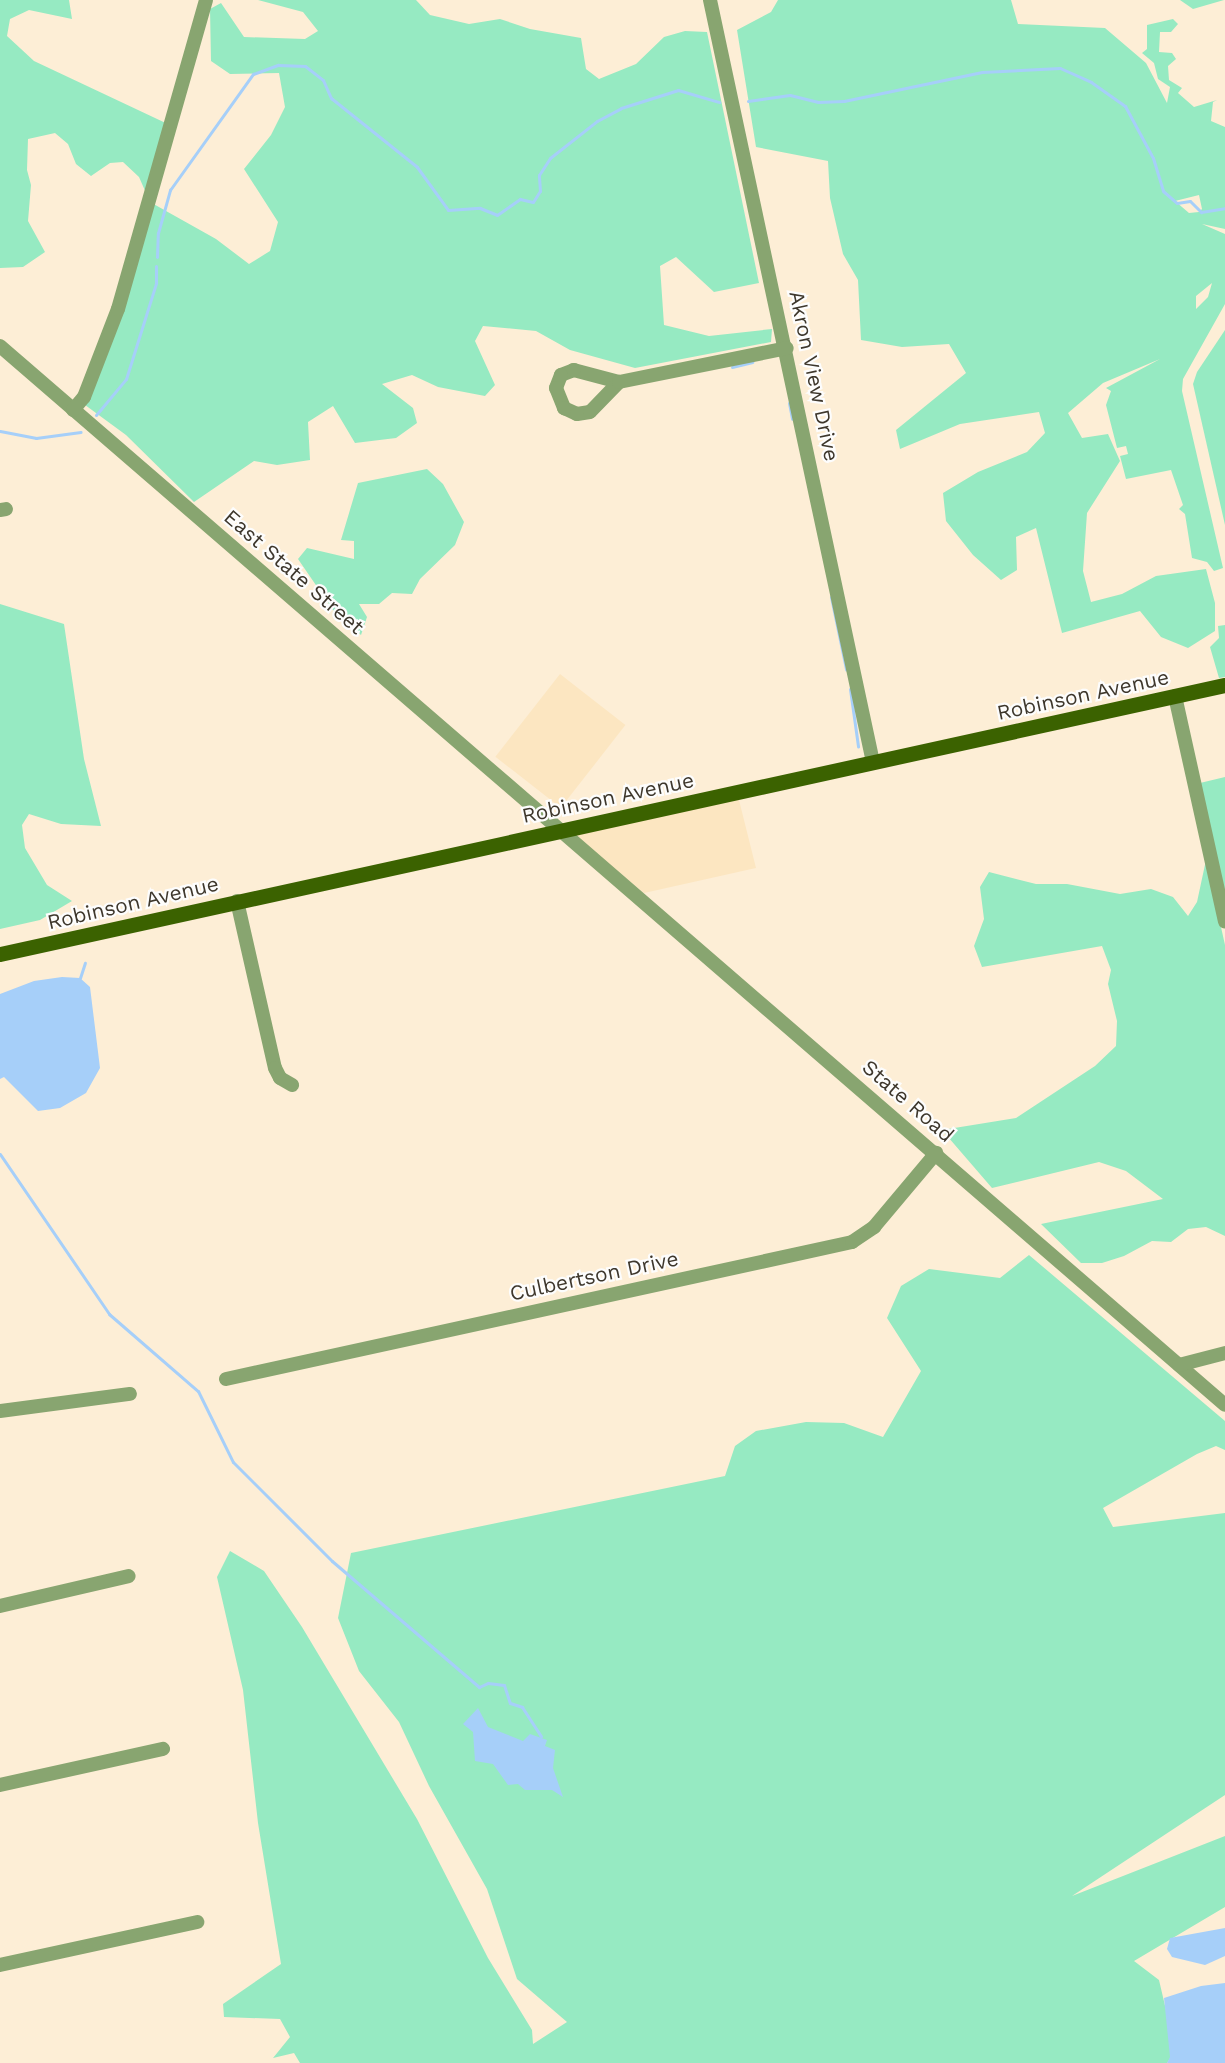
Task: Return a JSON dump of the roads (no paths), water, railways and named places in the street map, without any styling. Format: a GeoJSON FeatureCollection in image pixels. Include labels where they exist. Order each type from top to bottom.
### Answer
{"type":"FeatureCollection","features":[{"type":"Feature","properties":{"kind":"main road","name":"Robinson Avenue"},"geometry":{"type":"LineString","coordinates":[[0,954],[1225,685]]}},
{"type":"Feature","properties":{"kind":"street"},"geometry":{"type":"LineString","coordinates":[[73,410],[84,397],[118,309],[206,0]]}},
{"type":"Feature","properties":{"kind":"street","name":"Akron View Drive"},"geometry":{"type":"LineString","coordinates":[[710,0],[787,348],[873,762]]}},
{"type":"Feature","properties":{"kind":"street","name":"East State Street"},"geometry":{"type":"LineString","coordinates":[[0,346],[561,829]]}},
{"type":"Feature","properties":{"kind":"street"},"geometry":{"type":"LineString","coordinates":[[619,382],[787,348]]}},
{"type":"Feature","properties":{"kind":"street"},"geometry":{"type":"LineString","coordinates":[[1175,696],[1225,922]]}},
{"type":"Feature","properties":{"kind":"street","name":"State Road"},"geometry":{"type":"LineString","coordinates":[[561,829],[1225,1405]]}},
{"type":"Feature","properties":{"kind":"street"},"geometry":{"type":"LineString","coordinates":[[237,901],[275,1068],[280,1078],[292,1085]]}},
{"type":"Feature","properties":{"kind":"street","name":"Culbertson Drive"},"geometry":{"type":"LineString","coordinates":[[226,1379],[852,1242],[874,1227],[936,1153]]}},
{"type":"Feature","properties":{"kind":"street"},"geometry":{"type":"LineString","coordinates":[[1179,1365],[1225,1353]]}},
{"type":"Feature","properties":{"kind":"street"},"geometry":{"type":"LineString","coordinates":[[0,1411],[130,1394]]}},
{"type":"Feature","properties":{"kind":"street"},"geometry":{"type":"LineString","coordinates":[[0,1606],[129,1576]]}},
{"type":"Feature","properties":{"kind":"street"},"geometry":{"type":"LineString","coordinates":[[0,1785],[163,1749]]}},
{"type":"Feature","properties":{"kind":"street"},"geometry":{"type":"LineString","coordinates":[[0,1965],[197,1922]]}},
{"type":"Feature","properties":{"kind":"water"},"geometry":{"type":"Polygon","coordinates":[[[62,977],[80,978],[90,987],[100,1068],[86,1093],[60,1108],[38,1111],[4,1077],[0,1079],[0,994],[34,981],[62,977]]]}},
{"type":"Feature","properties":{"kind":"water"},"geometry":{"type":"Polygon","coordinates":[[[478,1708],[488,1727],[523,1741],[530,1734],[547,1740],[545,1746],[555,1750],[553,1768],[563,1797],[552,1790],[525,1790],[518,1784],[508,1785],[493,1764],[475,1761],[473,1732],[463,1724],[478,1708]]]}},
{"type":"Feature","properties":{"kind":"water"},"geometry":{"type":"Polygon","coordinates":[[[1225,1928],[1225,1956],[1205,1965],[1172,1957],[1167,1949],[1170,1938],[1225,1928]]]}},
{"type":"Feature","properties":{"kind":"water"},"geometry":{"type":"Polygon","coordinates":[[[1225,1983],[1225,2063],[1167,2063],[1170,2057],[1164,1998],[1201,1986],[1225,1983]]]}},
{"type":"Feature","properties":{"kind":"waterway"},"geometry":{"type":"LineString","coordinates":[[157,257],[158,233],[170,190],[253,74],[278,65],[305,66],[323,80],[331,98],[417,167],[448,210],[480,208],[497,215],[520,199],[533,202],[540,191],[539,175],[550,158],[597,121],[621,108],[678,90],[719,102]]}},
{"type":"Feature","properties":{"kind":"waterway"},"geometry":{"type":"LineString","coordinates":[[748,101],[790,95],[818,102],[844,101],[982,72],[1060,68],[1091,82],[1125,106],[1153,158],[1163,191],[1177,203],[1190,201],[1201,212],[1225,208]]}},
{"type":"Feature","properties":{"kind":"waterway"},"geometry":{"type":"LineString","coordinates":[[96,415],[126,379],[156,283],[156,266]]}},
{"type":"Feature","properties":{"kind":"waterway"},"geometry":{"type":"LineString","coordinates":[[732,367],[752,362]]}},
{"type":"Feature","properties":{"kind":"waterway"},"geometry":{"type":"LineString","coordinates":[[789,403],[792,419]]}},
{"type":"Feature","properties":{"kind":"waterway"},"geometry":{"type":"LineString","coordinates":[[0,431],[36,438],[81,432]]}},
{"type":"Feature","properties":{"kind":"waterway"},"geometry":{"type":"LineString","coordinates":[[831,597],[846,669]]}},
{"type":"Feature","properties":{"kind":"waterway"},"geometry":{"type":"LineString","coordinates":[[850,689],[858,746]]}},
{"type":"Feature","properties":{"kind":"waterway"},"geometry":{"type":"LineString","coordinates":[[80,978],[85,963]]}},
{"type":"Feature","properties":{"kind":"waterway"},"geometry":{"type":"LineString","coordinates":[[0,1154],[109,1314],[198,1391],[233,1462],[332,1561],[479,1687],[488,1683],[504,1685],[510,1703],[522,1707],[541,1736]]}}]}
